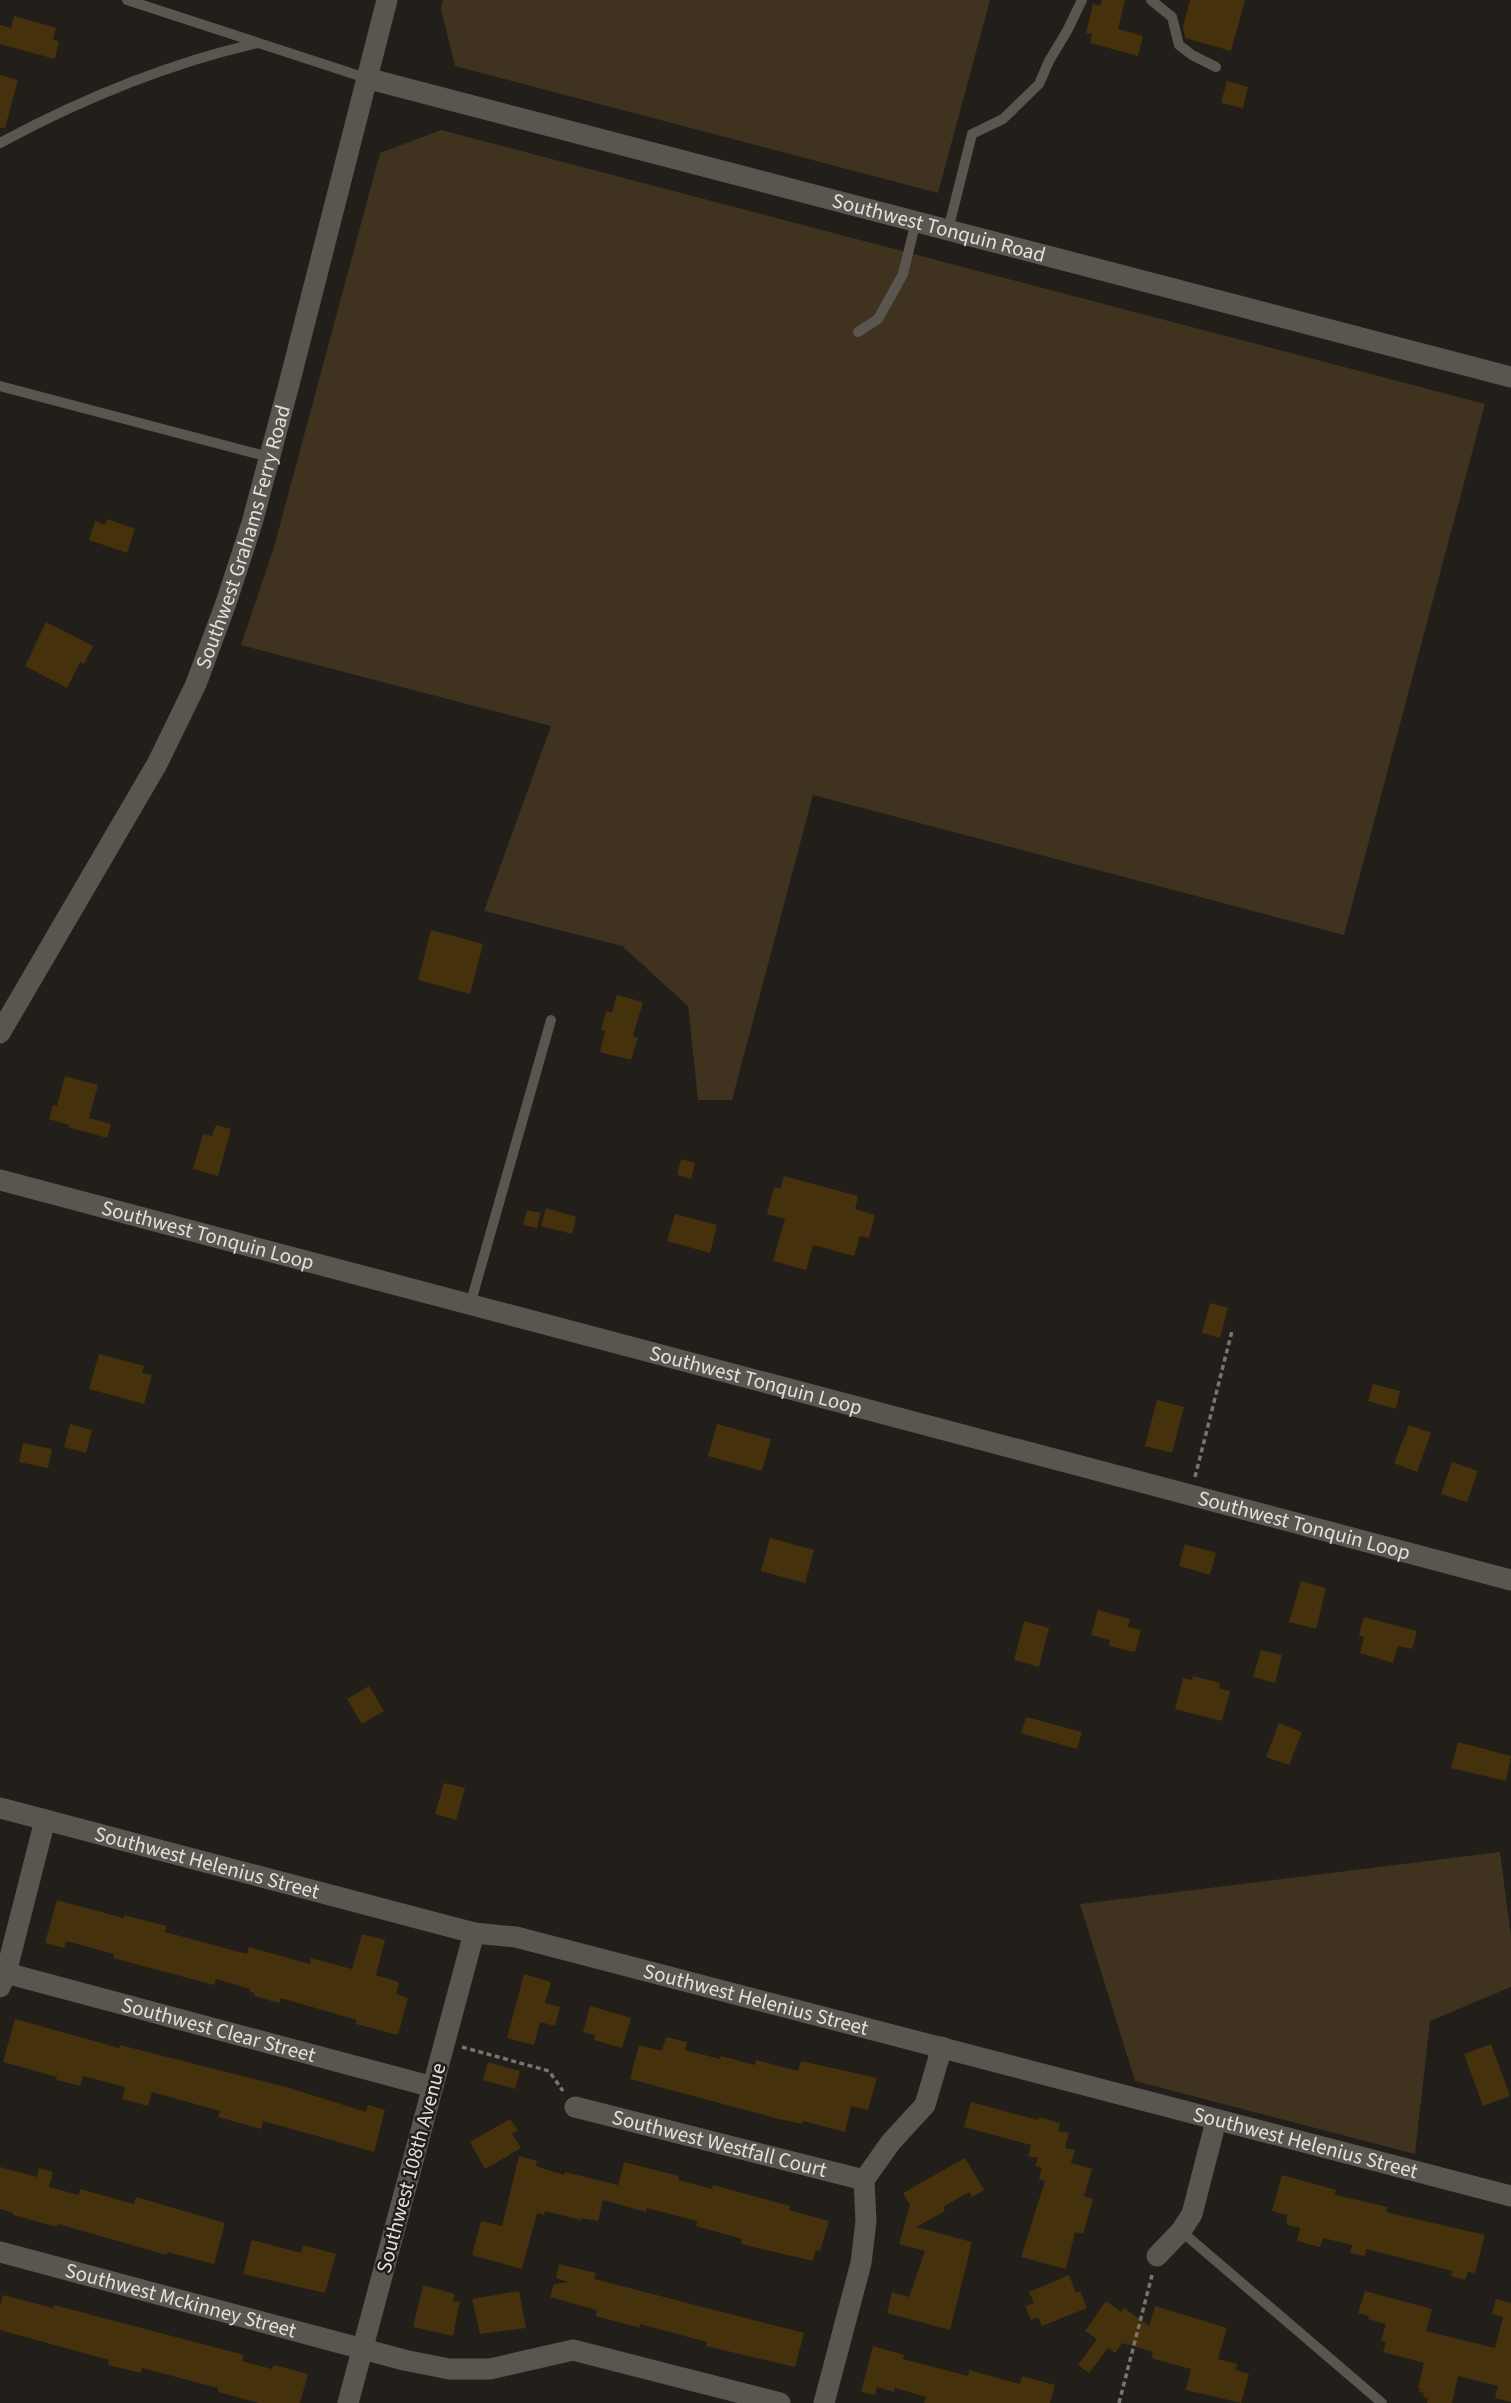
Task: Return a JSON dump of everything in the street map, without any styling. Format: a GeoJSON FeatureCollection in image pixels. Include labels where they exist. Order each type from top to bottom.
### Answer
{"type":"FeatureCollection","features":[{"type":"Feature","properties":{"kind":"street","name":"Southwest Grahams Ferry Road"},"geometry":{"type":"LineString","coordinates":[[0,1033],[150,775],[196,684],[226,603],[269,457],[387,0]]}},
{"type":"Feature","properties":{"kind":"street","name":"Southwest Tonquin Road"},"geometry":{"type":"LineString","coordinates":[[366,78],[1511,377]]}},
{"type":"Feature","properties":{"kind":"street","name":"Southwest Tonquin Loop"},"geometry":{"type":"LineString","coordinates":[[0,1180],[1511,1580]]}},
{"type":"Feature","properties":{"kind":"street","name":"Southwest Helenius Street"},"geometry":{"type":"LineString","coordinates":[[0,1808],[474,1933],[516,1937],[730,1995],[942,2047],[1216,2121],[1511,2196]]}},
{"type":"Feature","properties":{"kind":"street"},"geometry":{"type":"LineString","coordinates":[[3,1980],[45,1820]]}},
{"type":"Feature","properties":{"kind":"street","name":"Southwest 108th Avenue"},"geometry":{"type":"LineString","coordinates":[[348,2403],[474,1933]]}},
{"type":"Feature","properties":{"kind":"street","name":"Southwest Clear Street"},"geometry":{"type":"LineString","coordinates":[[3,1980],[433,2087]]}},
{"type":"Feature","properties":{"kind":"street"},"geometry":{"type":"LineString","coordinates":[[824,2403],[861,2263],[866,2221],[864,2180],[891,2142],[925,2105],[942,2047]]}},
{"type":"Feature","properties":{"kind":"street","name":"Southwest Westfall Court"},"geometry":{"type":"LineString","coordinates":[[575,2107],[864,2180]]}},
{"type":"Feature","properties":{"kind":"street"},"geometry":{"type":"LineString","coordinates":[[1157,2256],[1181,2231],[1192,2214],[1216,2121]]}},
{"type":"Feature","properties":{"kind":"street","name":"Southwest Mckinney Street"},"geometry":{"type":"LineString","coordinates":[[0,2252],[404,2360],[449,2369],[490,2369],[573,2350],[780,2403]]}},
{"type":"Feature","properties":{"kind":"lane"},"geometry":{"type":"LineString","coordinates":[[127,0],[366,78]]}},
{"type":"Feature","properties":{"kind":"lane"},"geometry":{"type":"LineString","coordinates":[[948,230],[972,134],[1003,118],[1039,84],[1082,0]]}},
{"type":"Feature","properties":{"kind":"lane"},"geometry":{"type":"LineString","coordinates":[[1151,0],[1172,17],[1179,45],[1216,68]]}},
{"type":"Feature","properties":{"kind":"lane"},"geometry":{"type":"LineString","coordinates":[[0,143],[43,120],[97,97],[217,52],[258,43]]}},
{"type":"Feature","properties":{"kind":"lane"},"geometry":{"type":"LineString","coordinates":[[858,332],[878,318],[903,274],[916,221]]}},
{"type":"Feature","properties":{"kind":"lane"},"geometry":{"type":"LineString","coordinates":[[0,386],[269,457]]}},
{"type":"Feature","properties":{"kind":"lane"},"geometry":{"type":"LineString","coordinates":[[470,1305],[551,1020]]}},
{"type":"Feature","properties":{"kind":"lane"},"geometry":{"type":"LineString","coordinates":[[1181,2231],[1381,2403]]}},
{"type":"Feature","properties":{"kind":"path"},"geometry":{"type":"LineString","coordinates":[[1191,1496],[1232,1331]]}},
{"type":"Feature","properties":{"kind":"path"},"geometry":{"type":"LineString","coordinates":[[445,2042],[549,2071],[575,2107]]}},
{"type":"Feature","properties":{"kind":"path"},"geometry":{"type":"LineString","coordinates":[[1119,2403],[1157,2256]]}},
{"type":"Feature","properties":{"kind":"shaded area"},"geometry":{"type":"Polygon","coordinates":[[[443,0],[990,0],[938,193],[455,66],[441,9],[443,0]]]}},
{"type":"Feature","properties":{"kind":"shaded area"},"geometry":{"type":"Polygon","coordinates":[[[441,130],[1485,404],[1344,935],[813,795],[732,1100],[698,1100],[688,1006],[622,946],[484,911],[551,726],[241,645],[274,547],[380,153],[441,130]]]}},
{"type":"Feature","properties":{"kind":"shaded area"},"geometry":{"type":"Polygon","coordinates":[[[1500,1852],[1511,1937],[1511,1987],[1430,2021],[1415,2154],[1135,2081],[1080,1904],[1500,1852]]]}},
{"type":"Feature","properties":{"kind":"building"},"geometry":{"type":"Polygon","coordinates":[[[1102,0],[1125,0],[1118,29],[1143,36],[1138,56],[1090,43],[1092,34],[1086,33],[1093,4],[1100,6],[1102,0]]]}},
{"type":"Feature","properties":{"kind":"building"},"geometry":{"type":"Polygon","coordinates":[[[1190,0],[1245,0],[1231,51],[1185,38],[1183,27],[1190,0]]]}},
{"type":"Feature","properties":{"kind":"building"},"geometry":{"type":"Polygon","coordinates":[[[14,16],[56,28],[53,40],[59,41],[55,59],[0,44],[0,25],[11,28],[14,16]]]}},
{"type":"Feature","properties":{"kind":"building"},"geometry":{"type":"Polygon","coordinates":[[[0,75],[18,80],[5,128],[0,128],[0,75]]]}},
{"type":"Feature","properties":{"kind":"building"},"geometry":{"type":"Polygon","coordinates":[[[1227,81],[1248,87],[1243,108],[1221,103],[1227,81]]]}},
{"type":"Feature","properties":{"kind":"building"},"geometry":{"type":"Polygon","coordinates":[[[107,519],[135,529],[127,553],[89,540],[95,521],[105,525],[107,519]]]}},
{"type":"Feature","properties":{"kind":"building"},"geometry":{"type":"Polygon","coordinates":[[[46,622],[93,646],[84,664],[80,662],[67,688],[25,666],[46,622]]]}},
{"type":"Feature","properties":{"kind":"building"},"geometry":{"type":"Polygon","coordinates":[[[431,930],[483,944],[470,994],[418,980],[431,930]]]}},
{"type":"Feature","properties":{"kind":"building"},"geometry":{"type":"Polygon","coordinates":[[[617,995],[643,1002],[633,1036],[638,1038],[631,1060],[600,1052],[605,1031],[601,1030],[606,1011],[612,1012],[617,995]]]}},
{"type":"Feature","properties":{"kind":"building"},"geometry":{"type":"Polygon","coordinates":[[[65,1076],[98,1085],[89,1118],[111,1124],[107,1138],[49,1119],[53,1105],[57,1106],[65,1076]]]}},
{"type":"Feature","properties":{"kind":"building"},"geometry":{"type":"Polygon","coordinates":[[[216,1125],[231,1129],[218,1176],[193,1169],[203,1134],[212,1136],[216,1125]]]}},
{"type":"Feature","properties":{"kind":"building"},"geometry":{"type":"Polygon","coordinates":[[[681,1159],[695,1163],[691,1179],[677,1175],[681,1159]]]}},
{"type":"Feature","properties":{"kind":"building"},"geometry":{"type":"Polygon","coordinates":[[[784,1176],[858,1196],[855,1209],[875,1215],[869,1238],[860,1236],[854,1256],[813,1245],[806,1270],[773,1261],[785,1219],[767,1214],[774,1187],[780,1189],[784,1176]]]}},
{"type":"Feature","properties":{"kind":"building"},"geometry":{"type":"Polygon","coordinates":[[[546,1208],[576,1217],[572,1234],[541,1226],[546,1208]]]}},
{"type":"Feature","properties":{"kind":"building"},"geometry":{"type":"Polygon","coordinates":[[[527,1210],[541,1213],[537,1228],[523,1225],[527,1210]]]}},
{"type":"Feature","properties":{"kind":"building"},"geometry":{"type":"Polygon","coordinates":[[[675,1214],[717,1225],[710,1253],[667,1241],[675,1214]]]}},
{"type":"Feature","properties":{"kind":"building"},"geometry":{"type":"Polygon","coordinates":[[[1210,1303],[1228,1308],[1220,1338],[1202,1333],[1210,1303]]]}},
{"type":"Feature","properties":{"kind":"building"},"geometry":{"type":"Polygon","coordinates":[[[99,1354],[144,1366],[142,1373],[152,1375],[144,1404],[89,1389],[99,1354]]]}},
{"type":"Feature","properties":{"kind":"building"},"geometry":{"type":"Polygon","coordinates":[[[1373,1384],[1400,1391],[1396,1409],[1368,1401],[1373,1384]]]}},
{"type":"Feature","properties":{"kind":"building"},"geometry":{"type":"Polygon","coordinates":[[[1157,1400],[1184,1407],[1172,1453],[1145,1446],[1157,1400]]]}},
{"type":"Feature","properties":{"kind":"building"},"geometry":{"type":"Polygon","coordinates":[[[70,1424],[92,1430],[86,1453],[64,1447],[70,1424]]]}},
{"type":"Feature","properties":{"kind":"building"},"geometry":{"type":"Polygon","coordinates":[[[717,1424],[771,1439],[762,1471],[708,1456],[717,1424]]]}},
{"type":"Feature","properties":{"kind":"building"},"geometry":{"type":"Polygon","coordinates":[[[1409,1425],[1431,1433],[1417,1472],[1394,1463],[1409,1425]]]}},
{"type":"Feature","properties":{"kind":"building"},"geometry":{"type":"Polygon","coordinates":[[[23,1443],[52,1449],[48,1468],[19,1462],[23,1443]]]}},
{"type":"Feature","properties":{"kind":"building"},"geometry":{"type":"Polygon","coordinates":[[[1452,1462],[1478,1471],[1467,1502],[1441,1494],[1452,1462]]]}},
{"type":"Feature","properties":{"kind":"building"},"geometry":{"type":"Polygon","coordinates":[[[770,1538],[814,1550],[805,1583],[761,1571],[770,1538]]]}},
{"type":"Feature","properties":{"kind":"building"},"geometry":{"type":"Polygon","coordinates":[[[1185,1544],[1216,1553],[1210,1575],[1179,1566],[1185,1544]]]}},
{"type":"Feature","properties":{"kind":"building"},"geometry":{"type":"Polygon","coordinates":[[[1301,1581],[1326,1588],[1316,1629],[1289,1622],[1301,1581]]]}},
{"type":"Feature","properties":{"kind":"building"},"geometry":{"type":"Polygon","coordinates":[[[1098,1610],[1130,1619],[1128,1627],[1141,1630],[1135,1652],[1109,1646],[1110,1640],[1091,1635],[1098,1610]]]}},
{"type":"Feature","properties":{"kind":"building"},"geometry":{"type":"Polygon","coordinates":[[[1364,1617],[1417,1631],[1412,1649],[1398,1646],[1393,1663],[1360,1653],[1364,1637],[1359,1635],[1364,1617]]]}},
{"type":"Feature","properties":{"kind":"building"},"geometry":{"type":"Polygon","coordinates":[[[1024,1621],[1049,1628],[1039,1667],[1014,1660],[1024,1621]]]}},
{"type":"Feature","properties":{"kind":"building"},"geometry":{"type":"Polygon","coordinates":[[[1261,1650],[1282,1655],[1275,1683],[1253,1677],[1261,1650]]]}},
{"type":"Feature","properties":{"kind":"building"},"geometry":{"type":"Polygon","coordinates":[[[1193,1676],[1220,1683],[1219,1688],[1230,1691],[1222,1721],[1175,1709],[1183,1678],[1192,1680],[1193,1676]]]}},
{"type":"Feature","properties":{"kind":"building"},"geometry":{"type":"Polygon","coordinates":[[[369,1686],[384,1711],[362,1724],[347,1699],[369,1686]]]}},
{"type":"Feature","properties":{"kind":"building"},"geometry":{"type":"Polygon","coordinates":[[[1026,1717],[1082,1732],[1077,1749],[1021,1733],[1026,1717]]]}},
{"type":"Feature","properties":{"kind":"building"},"geometry":{"type":"Polygon","coordinates":[[[1279,1723],[1302,1732],[1289,1765],[1266,1757],[1279,1723]]]}},
{"type":"Feature","properties":{"kind":"building"},"geometry":{"type":"Polygon","coordinates":[[[1458,1742],[1511,1756],[1506,1781],[1451,1768],[1458,1742]]]}},
{"type":"Feature","properties":{"kind":"building"},"geometry":{"type":"Polygon","coordinates":[[[444,1783],[465,1788],[456,1820],[435,1814],[444,1783]]]}},
{"type":"Feature","properties":{"kind":"building"},"geometry":{"type":"Polygon","coordinates":[[[57,1900],[123,1918],[124,1915],[167,1926],[165,1932],[247,1954],[249,1947],[310,1964],[311,1958],[352,1969],[362,1934],[385,1940],[376,1975],[399,1982],[396,1994],[408,1998],[398,2035],[356,2024],[357,2020],[281,1998],[279,2003],[254,1996],[255,1993],[250,1992],[250,1989],[216,1979],[214,1985],[113,1958],[114,1954],[66,1941],[64,1948],[45,1943],[57,1900]]]}},
{"type":"Feature","properties":{"kind":"building"},"geometry":{"type":"Polygon","coordinates":[[[524,1974],[551,1982],[545,2003],[560,2007],[555,2026],[540,2022],[534,2045],[507,2038],[524,1974]]]}},
{"type":"Feature","properties":{"kind":"building"},"geometry":{"type":"Polygon","coordinates":[[[590,2006],[631,2018],[622,2048],[594,2040],[595,2035],[583,2032],[590,2006]]]}},
{"type":"Feature","properties":{"kind":"building"},"geometry":{"type":"Polygon","coordinates":[[[15,2019],[119,2048],[120,2045],[286,2087],[366,2112],[368,2105],[385,2110],[374,2152],[263,2121],[261,2129],[218,2117],[220,2111],[152,2092],[148,2106],[122,2099],[125,2087],[83,2076],[80,2086],[3,2062],[15,2019]]]}},
{"type":"Feature","properties":{"kind":"building"},"geometry":{"type":"Polygon","coordinates":[[[666,2037],[687,2042],[685,2050],[720,2059],[721,2056],[755,2065],[756,2060],[798,2071],[801,2061],[877,2078],[868,2110],[851,2106],[845,2132],[803,2121],[802,2124],[630,2079],[639,2045],[662,2051],[666,2037]]]}},
{"type":"Feature","properties":{"kind":"building"},"geometry":{"type":"Polygon","coordinates":[[[1491,2044],[1510,2096],[1483,2106],[1464,2054],[1491,2044]]]}},
{"type":"Feature","properties":{"kind":"building"},"geometry":{"type":"Polygon","coordinates":[[[488,2062],[520,2071],[515,2089],[483,2080],[488,2062]]]}},
{"type":"Feature","properties":{"kind":"building"},"geometry":{"type":"Polygon","coordinates":[[[971,2102],[1038,2120],[1039,2117],[1060,2123],[1058,2131],[1069,2133],[1065,2148],[1075,2150],[1071,2163],[1092,2169],[1084,2196],[1093,2199],[1083,2234],[1075,2232],[1066,2269],[1021,2257],[1045,2181],[1039,2179],[1042,2168],[1035,2166],[1038,2158],[1028,2156],[1031,2145],[964,2127],[971,2102]]]}},
{"type":"Feature","properties":{"kind":"building"},"geometry":{"type":"Polygon","coordinates":[[[510,2119],[518,2130],[512,2134],[521,2148],[485,2169],[470,2142],[510,2119]]]}},
{"type":"Feature","properties":{"kind":"building"},"geometry":{"type":"Polygon","coordinates":[[[519,2156],[537,2161],[536,2166],[564,2175],[565,2172],[618,2185],[624,2162],[679,2176],[678,2180],[712,2189],[713,2185],[790,2206],[789,2210],[829,2221],[820,2251],[816,2250],[813,2261],[741,2244],[742,2239],[696,2226],[697,2221],[647,2208],[646,2212],[603,2200],[598,2221],[581,2220],[545,2211],[544,2215],[537,2213],[522,2269],[472,2255],[481,2221],[502,2226],[519,2156]]]}},
{"type":"Feature","properties":{"kind":"building"},"geometry":{"type":"Polygon","coordinates":[[[965,2158],[984,2190],[972,2197],[969,2192],[943,2207],[945,2211],[916,2227],[972,2242],[950,2330],[887,2313],[892,2292],[909,2297],[925,2251],[899,2244],[910,2205],[903,2193],[965,2158]]]}},
{"type":"Feature","properties":{"kind":"building"},"geometry":{"type":"Polygon","coordinates":[[[0,2167],[37,2177],[39,2168],[53,2172],[49,2187],[79,2195],[80,2189],[134,2204],[136,2197],[225,2223],[214,2264],[167,2252],[167,2255],[58,2224],[57,2227],[13,2215],[0,2209],[0,2167]]]}},
{"type":"Feature","properties":{"kind":"building"},"geometry":{"type":"Polygon","coordinates":[[[1282,2175],[1336,2190],[1335,2195],[1388,2207],[1386,2212],[1485,2235],[1475,2273],[1468,2272],[1465,2280],[1451,2276],[1452,2271],[1366,2249],[1365,2256],[1350,2253],[1352,2245],[1323,2238],[1320,2247],[1297,2241],[1300,2228],[1287,2225],[1287,2215],[1272,2211],[1282,2175]]]}},
{"type":"Feature","properties":{"kind":"building"},"geometry":{"type":"Polygon","coordinates":[[[252,2240],[301,2253],[303,2245],[336,2254],[325,2293],[243,2274],[252,2240]]]}},
{"type":"Feature","properties":{"kind":"building"},"geometry":{"type":"Polygon","coordinates":[[[559,2264],[596,2273],[594,2279],[804,2333],[795,2367],[706,2346],[707,2342],[640,2324],[640,2328],[596,2316],[597,2310],[550,2297],[554,2284],[569,2282],[556,2278],[559,2264]]]}},
{"type":"Feature","properties":{"kind":"building"},"geometry":{"type":"Polygon","coordinates":[[[1069,2275],[1076,2293],[1080,2291],[1087,2308],[1042,2326],[1038,2317],[1031,2320],[1025,2306],[1034,2303],[1029,2292],[1069,2275]]]}},
{"type":"Feature","properties":{"kind":"building"},"geometry":{"type":"Polygon","coordinates":[[[423,2285],[455,2294],[453,2302],[460,2301],[453,2336],[413,2327],[423,2285]]]}},
{"type":"Feature","properties":{"kind":"building"},"geometry":{"type":"Polygon","coordinates":[[[519,2291],[526,2328],[480,2334],[472,2299],[519,2291]]]}},
{"type":"Feature","properties":{"kind":"building"},"geometry":{"type":"Polygon","coordinates":[[[1365,2291],[1432,2309],[1426,2331],[1495,2348],[1503,2317],[1492,2314],[1496,2299],[1511,2303],[1511,2402],[1495,2398],[1498,2386],[1458,2376],[1452,2403],[1427,2403],[1428,2398],[1423,2397],[1424,2393],[1419,2392],[1418,2388],[1424,2363],[1383,2352],[1386,2342],[1381,2341],[1386,2324],[1358,2313],[1365,2291]]]}},
{"type":"Feature","properties":{"kind":"building"},"geometry":{"type":"Polygon","coordinates":[[[3,2295],[53,2308],[54,2305],[244,2355],[242,2361],[272,2369],[274,2365],[308,2374],[300,2403],[259,2403],[218,2392],[218,2388],[142,2368],[141,2373],[108,2365],[109,2360],[0,2330],[3,2295]]]}},
{"type":"Feature","properties":{"kind":"building"},"geometry":{"type":"Polygon","coordinates":[[[1106,2301],[1121,2312],[1124,2308],[1149,2326],[1155,2306],[1227,2328],[1218,2359],[1237,2364],[1236,2370],[1249,2374],[1241,2403],[1186,2390],[1191,2369],[1151,2358],[1153,2352],[1122,2343],[1115,2353],[1108,2348],[1089,2373],[1078,2365],[1097,2339],[1085,2331],[1106,2301]]]}},
{"type":"Feature","properties":{"kind":"building"},"geometry":{"type":"Polygon","coordinates":[[[873,2346],[904,2355],[903,2359],[968,2376],[969,2370],[1020,2384],[1022,2376],[1055,2385],[1050,2403],[924,2403],[926,2397],[895,2388],[894,2392],[877,2387],[875,2395],[861,2392],[873,2346]]]}}]}
